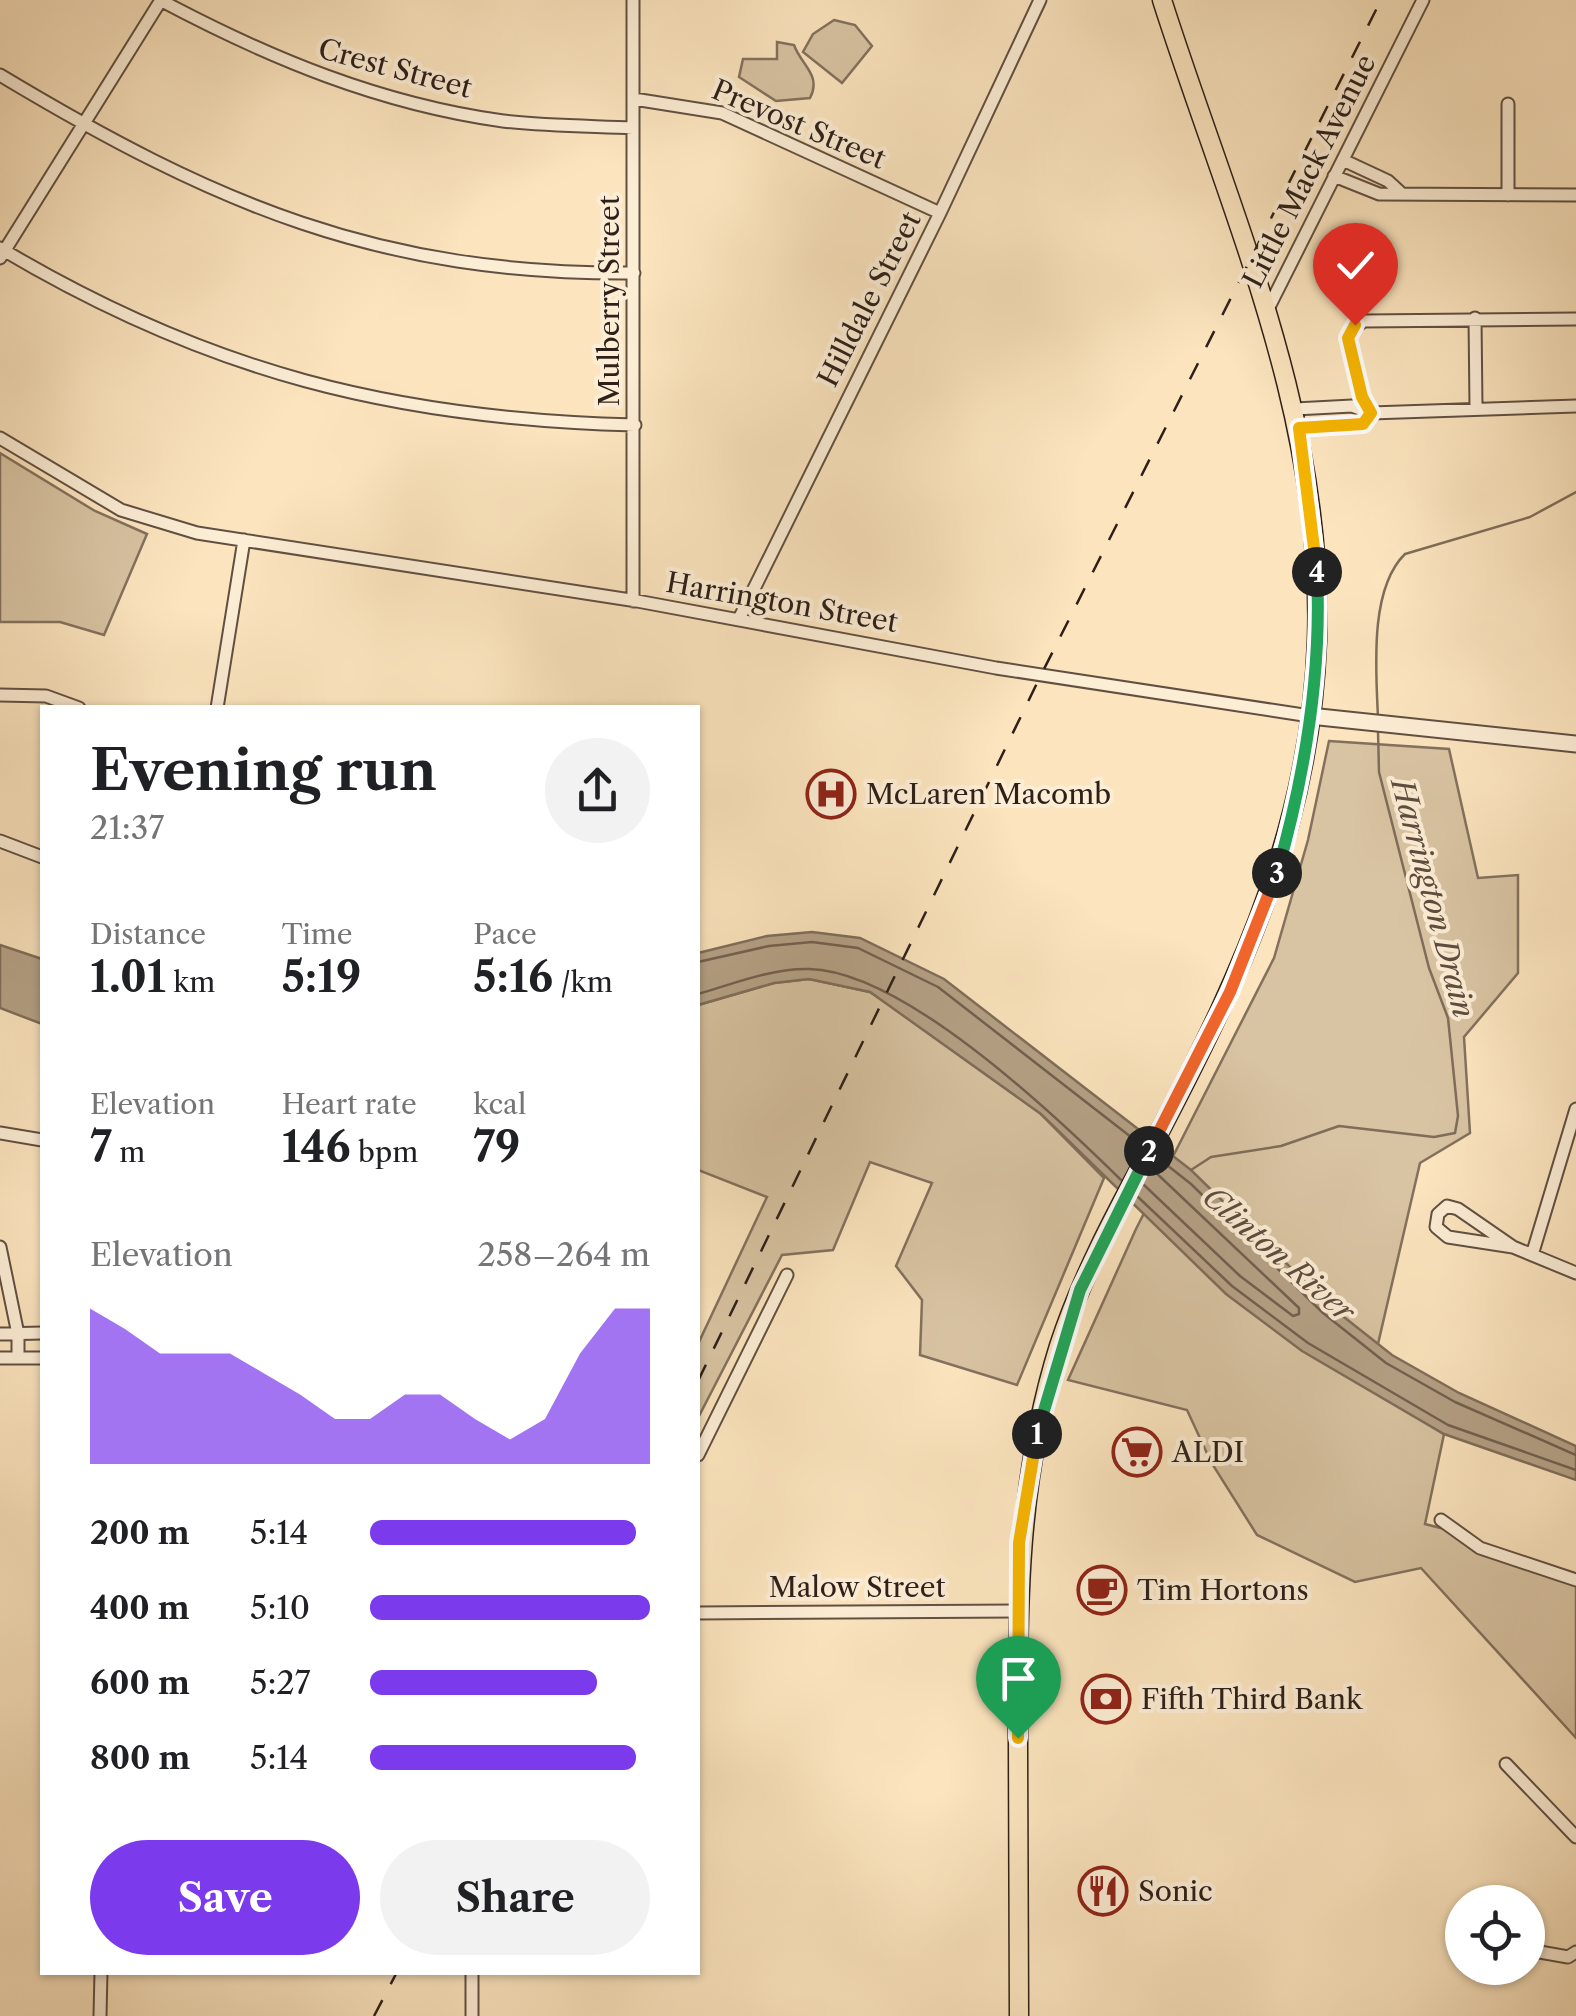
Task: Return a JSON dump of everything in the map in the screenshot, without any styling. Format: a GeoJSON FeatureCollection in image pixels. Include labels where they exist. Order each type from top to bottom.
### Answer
{"type":"FeatureCollection","features":[{"type":"Feature","properties":{"kind":"main road"},"geometry":{"type":"LineString","coordinates":[[1020,2016],[1017,1611],[1025,1497],[1044,1400],[1076,1301],[1117,1210],[1230,992],[1266,906],[1296,802],[1310,716],[1318,596],[1297,418],[1267,310],[1162,0]]}},
{"type":"Feature","properties":{"kind":"street"},"geometry":{"type":"LineString","coordinates":[[160,0],[2,252],[136,322],[290,379],[468,416],[635,426]]}},
{"type":"Feature","properties":{"kind":"street","name":"Crest Street"},"geometry":{"type":"LineString","coordinates":[[160,0],[288,64],[388,97],[502,120],[632,128]]}},
{"type":"Feature","properties":{"kind":"street","name":"Mulberry Street"},"geometry":{"type":"LineString","coordinates":[[633,0],[633,601]]}},
{"type":"Feature","properties":{"kind":"street","name":"Hilldale Street"},"geometry":{"type":"LineString","coordinates":[[739,618],[940,213],[1040,0]]}},
{"type":"Feature","properties":{"kind":"street","name":"Little Mack Avenue"},"geometry":{"type":"LineString","coordinates":[[1267,310],[1423,0]]}},
{"type":"Feature","properties":{"kind":"street"},"geometry":{"type":"LineString","coordinates":[[0,75],[80,123],[212,191],[293,222],[478,267],[634,273]]}},
{"type":"Feature","properties":{"kind":"street","name":"Prevost Street"},"geometry":{"type":"LineString","coordinates":[[634,99],[722,113],[940,213]]}},
{"type":"Feature","properties":{"kind":"street"},"geometry":{"type":"LineString","coordinates":[[1508,104],[1508,194]]}},
{"type":"Feature","properties":{"kind":"street"},"geometry":{"type":"LineString","coordinates":[[1342,160],[1388,181],[1400,192]]}},
{"type":"Feature","properties":{"kind":"street"},"geometry":{"type":"LineString","coordinates":[[1334,176],[1378,194],[1576,195]]}},
{"type":"Feature","properties":{"kind":"street"},"geometry":{"type":"LineString","coordinates":[[1371,413],[1362,397],[1348,338],[1355,325],[1475,318],[1576,318]]}},
{"type":"Feature","properties":{"kind":"street"},"geometry":{"type":"LineString","coordinates":[[1475,318],[1476,407]]}},
{"type":"Feature","properties":{"kind":"street"},"geometry":{"type":"LineString","coordinates":[[1297,418],[1352,406],[1371,413],[1576,406]]}},
{"type":"Feature","properties":{"kind":"street"},"geometry":{"type":"LineString","coordinates":[[1297,418],[1363,424],[1371,413]]}},
{"type":"Feature","properties":{"kind":"street","name":"Harrington Street"},"geometry":{"type":"LineString","coordinates":[[0,438],[145,520],[244,540],[739,618],[996,668],[1358,724],[1576,744]]}},
{"type":"Feature","properties":{"kind":"street"},"geometry":{"type":"LineString","coordinates":[[217,705],[244,540]]}},
{"type":"Feature","properties":{"kind":"street"},"geometry":{"type":"LineString","coordinates":[[0,695],[46,696],[71,705]]}},
{"type":"Feature","properties":{"kind":"street"},"geometry":{"type":"LineString","coordinates":[[0,841],[40,856]]}},
{"type":"Feature","properties":{"kind":"street"},"geometry":{"type":"LineString","coordinates":[[1532,1255],[1576,1109]]}},
{"type":"Feature","properties":{"kind":"street"},"geometry":{"type":"LineString","coordinates":[[0,1133],[40,1140]]}},
{"type":"Feature","properties":{"kind":"street"},"geometry":{"type":"LineString","coordinates":[[1513,1247],[1448,1237],[1436,1227],[1438,1214],[1446,1206],[1458,1209],[1513,1247],[1576,1273]]}},
{"type":"Feature","properties":{"kind":"street"},"geometry":{"type":"LineString","coordinates":[[0,1247],[18,1334],[18,1358]]}},
{"type":"Feature","properties":{"kind":"street"},"geometry":{"type":"LineString","coordinates":[[700,1451],[787,1275]]}},
{"type":"Feature","properties":{"kind":"street"},"geometry":{"type":"LineString","coordinates":[[0,1334],[40,1333]]}},
{"type":"Feature","properties":{"kind":"street"},"geometry":{"type":"LineString","coordinates":[[0,1358],[40,1358]]}},
{"type":"Feature","properties":{"kind":"street"},"geometry":{"type":"LineString","coordinates":[[1441,1520],[1480,1548],[1576,1580]]}},
{"type":"Feature","properties":{"kind":"street","name":"Malow Street"},"geometry":{"type":"LineString","coordinates":[[700,1613],[1017,1611]]}},
{"type":"Feature","properties":{"kind":"street"},"geometry":{"type":"LineString","coordinates":[[1506,1764],[1576,1837]]}},
{"type":"Feature","properties":{"kind":"street"},"geometry":{"type":"LineString","coordinates":[[1545,1954],[1568,1957],[1576,1952]]}},
{"type":"Feature","properties":{"kind":"street"},"geometry":{"type":"LineString","coordinates":[[100,2016],[101,1975]]}},
{"type":"Feature","properties":{"kind":"street"},"geometry":{"type":"LineString","coordinates":[[472,1975],[472,2016]]}},
{"type":"Feature","properties":{"kind":"shaded area"},"geometry":{"type":"Polygon","coordinates":[[[834,20],[855,25],[872,46],[842,83],[803,52],[813,34],[834,20]]]}},
{"type":"Feature","properties":{"kind":"shaded area"},"geometry":{"type":"Polygon","coordinates":[[[777,42],[794,45],[809,70],[814,83],[810,98],[776,101],[739,77],[743,59],[777,59],[777,42]]]}},
{"type":"Feature","properties":{"kind":"shaded area"},"geometry":{"type":"Polygon","coordinates":[[[0,453],[95,511],[147,534],[104,635],[60,622],[0,622],[0,453]]]}},
{"type":"Feature","properties":{"kind":"shaded area"},"geometry":{"type":"Polygon","coordinates":[[[1329,741],[1449,749],[1478,878],[1518,875],[1518,973],[1464,1037],[1470,1133],[1420,1163],[1368,1387],[1444,1434],[1425,1524],[1456,1532],[1480,1548],[1576,1580],[1576,1738],[1421,1568],[1355,1582],[1257,1535],[1211,1462],[1187,1410],[1068,1380],[1136,1229],[1274,958],[1308,840],[1329,741]]]}},
{"type":"Feature","properties":{"kind":"shaded area"},"geometry":{"type":"Polygon","coordinates":[[[809,979],[870,992],[1041,1114],[1104,1178],[1017,1385],[920,1355],[922,1300],[896,1266],[932,1183],[870,1162],[833,1250],[782,1255],[700,1414],[700,1340],[767,1197],[700,1171],[700,1004],[774,983],[809,979]]]}},
{"type":"Feature","properties":{"kind":"water"},"geometry":{"type":"Polygon","coordinates":[[[812,932],[860,938],[944,979],[1191,1170],[1330,1306],[1392,1355],[1459,1393],[1576,1446],[1576,1480],[1444,1434],[1302,1351],[1226,1294],[1041,1114],[870,992],[809,979],[774,983],[700,1004],[700,953],[767,936],[812,932]]]}},
{"type":"Feature","properties":{"kind":"water"},"geometry":{"type":"Polygon","coordinates":[[[0,945],[40,958],[40,1023],[0,1008],[0,945]]]}},
{"type":"Feature","properties":{"kind":"waterway","name":"Harrington Drain"},"geometry":{"type":"LineString","coordinates":[[1378,718],[1376,654],[1380,609],[1393,569],[1405,554],[1530,517],[1576,492]]}},
{"type":"Feature","properties":{"kind":"waterway","name":"Harrington Drain"},"geometry":{"type":"LineString","coordinates":[[1191,1170],[1211,1157],[1281,1146],[1339,1126],[1434,1137],[1455,1133],[1458,1116],[1448,1018],[1429,968],[1379,772],[1378,731]]}},
{"type":"Feature","properties":{"kind":"railway"},"geometry":{"type":"LineString","coordinates":[[700,1377],[1041,675],[1381,0]]}},
{"type":"Feature","properties":{"kind":"railway"},"geometry":{"type":"LineString","coordinates":[[374,2016],[395,1975]]}},
{"type":"Feature","properties":{"kind":"place","name":"McLaren Macomb"},"geometry":{"type":"Point","coordinates":[831,794]}},
{"type":"Feature","properties":{"kind":"place","name":"ALDI"},"geometry":{"type":"Point","coordinates":[1137,1452]}},
{"type":"Feature","properties":{"kind":"place","name":"Tim Hortons"},"geometry":{"type":"Point","coordinates":[1102,1590]}},
{"type":"Feature","properties":{"kind":"place","name":"Fifth Third Bank"},"geometry":{"type":"Point","coordinates":[1106,1699]}},
{"type":"Feature","properties":{"kind":"place","name":"Sonic"},"geometry":{"type":"Point","coordinates":[1103,1891]}},
{"type":"Feature","properties":{"kind":"route"},"geometry":{"type":"LineString","coordinates":[[1018,1738],[1019,1543],[1034,1448],[1059,1349],[1090,1266],[1250,948],[1276,876],[1296,802],[1315,688],[1318,641],[1317,573],[1299,428],[1363,424],[1371,413],[1362,397],[1348,338],[1355,325]]}},
{"type":"Feature","properties":{"kind":"water label","name":"Clinton River"},"geometry":{"type":"Point","coordinates":[1279,1254]}}]}
